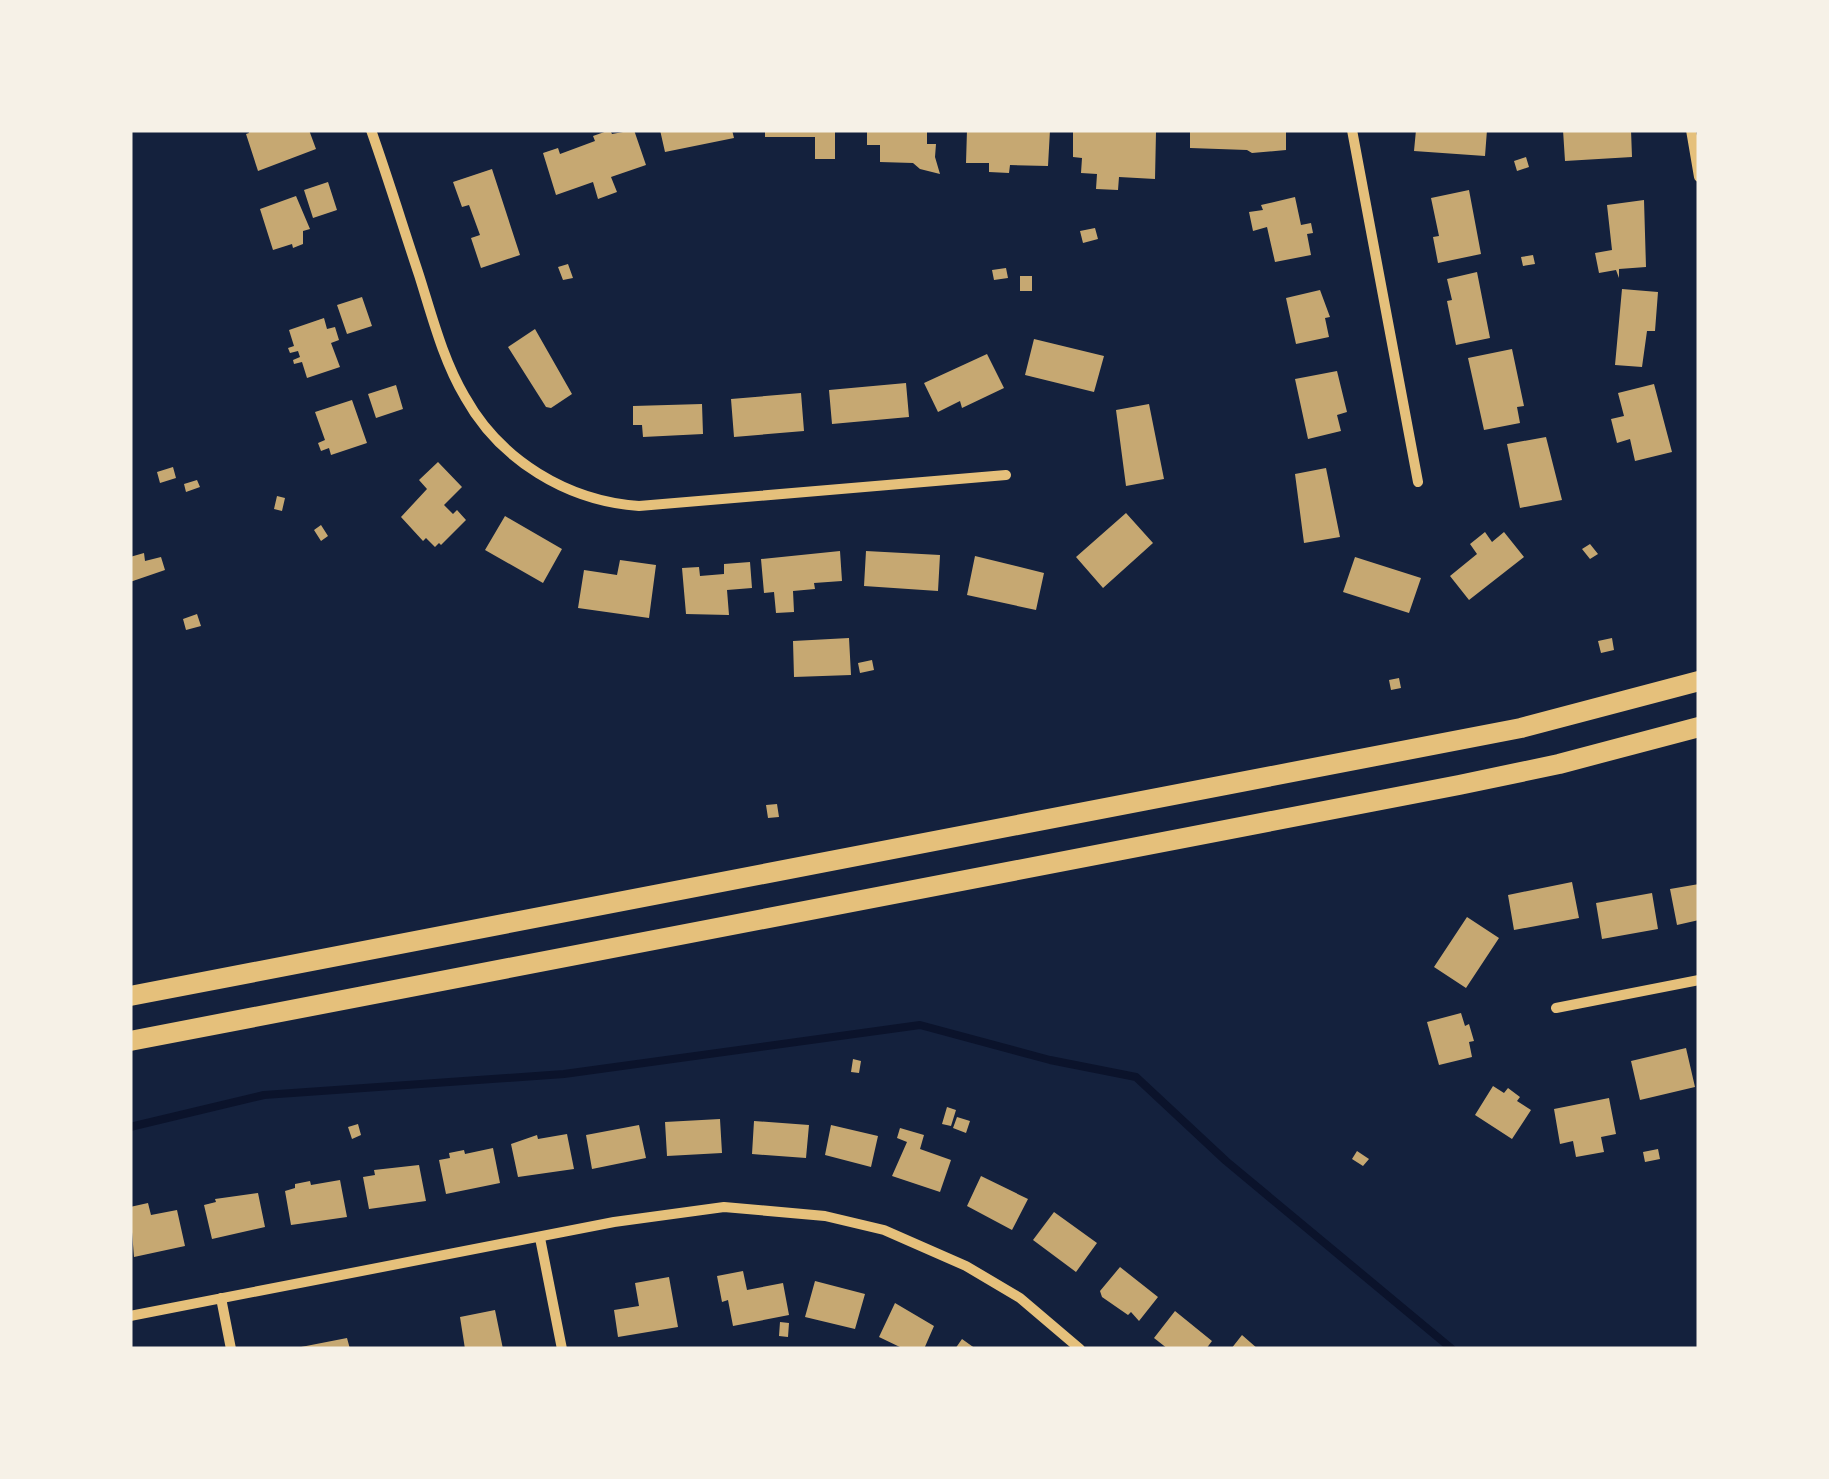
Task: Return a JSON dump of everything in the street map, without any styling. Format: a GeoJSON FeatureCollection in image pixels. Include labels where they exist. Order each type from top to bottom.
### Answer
{"type":"FeatureCollection","features":[{"type":"Feature","properties":{"kind":"main road"},"geometry":{"type":"LineString","coordinates":[[130,996],[1521,728],[1699,681]]}},
{"type":"Feature","properties":{"kind":"main road"},"geometry":{"type":"LineString","coordinates":[[130,1041],[1459,785],[1559,764],[1699,727]]}},
{"type":"Feature","properties":{"kind":"street"},"geometry":{"type":"LineString","coordinates":[[388,130],[372,132],[441,342],[466,399],[488,430],[513,454],[563,488],[620,505],[639,506],[1006,475]]}},
{"type":"Feature","properties":{"kind":"street"},"geometry":{"type":"LineString","coordinates":[[1352,130],[1418,482]]}},
{"type":"Feature","properties":{"kind":"street"},"geometry":{"type":"LineString","coordinates":[[1690,130],[1699,177]]}},
{"type":"Feature","properties":{"kind":"street"},"geometry":{"type":"LineString","coordinates":[[1556,1008],[1699,980]]}},
{"type":"Feature","properties":{"kind":"street"},"geometry":{"type":"LineString","coordinates":[[130,1316],[614,1222],[724,1207],[826,1216],[884,1230],[966,1266],[1020,1298],[1080,1349]]}},
{"type":"Feature","properties":{"kind":"street"},"geometry":{"type":"LineString","coordinates":[[540,1238],[562,1349]]}},
{"type":"Feature","properties":{"kind":"street"},"geometry":{"type":"LineString","coordinates":[[221,1298],[231,1349]]}},
{"type":"Feature","properties":{"kind":"building"},"geometry":{"type":"Polygon","coordinates":[[[248,130],[309,130],[316,149],[258,171],[248,130]]]}},
{"type":"Feature","properties":{"kind":"building"},"geometry":{"type":"Polygon","coordinates":[[[610,130],[612,134],[634,130],[646,165],[611,177],[617,192],[598,199],[593,182],[556,195],[543,153],[558,148],[560,154],[595,141],[593,136],[610,130]]]}},
{"type":"Feature","properties":{"kind":"building"},"geometry":{"type":"Polygon","coordinates":[[[660,130],[732,130],[734,138],[665,152],[660,130]]]}},
{"type":"Feature","properties":{"kind":"building"},"geometry":{"type":"Polygon","coordinates":[[[765,130],[835,130],[835,159],[815,159],[815,137],[765,137],[765,130]]]}},
{"type":"Feature","properties":{"kind":"building"},"geometry":{"type":"Polygon","coordinates":[[[867,130],[927,130],[927,144],[936,144],[940,174],[913,163],[880,162],[880,145],[867,145],[867,130]]]}},
{"type":"Feature","properties":{"kind":"building"},"geometry":{"type":"Polygon","coordinates":[[[967,130],[1050,130],[1048,166],[1010,165],[1009,173],[989,172],[989,163],[966,163],[967,130]]]}},
{"type":"Feature","properties":{"kind":"building"},"geometry":{"type":"Polygon","coordinates":[[[1073,130],[1156,132],[1155,179],[1119,177],[1118,190],[1096,189],[1097,174],[1081,173],[1082,158],[1073,157],[1073,130]]]}},
{"type":"Feature","properties":{"kind":"building"},"geometry":{"type":"Polygon","coordinates":[[[1190,130],[1286,130],[1286,150],[1252,153],[1190,148],[1190,130]]]}},
{"type":"Feature","properties":{"kind":"building"},"geometry":{"type":"Polygon","coordinates":[[[1416,130],[1487,130],[1485,156],[1414,151],[1416,130]]]}},
{"type":"Feature","properties":{"kind":"building"},"geometry":{"type":"Polygon","coordinates":[[[1563,130],[1631,130],[1632,157],[1565,161],[1563,130]]]}},
{"type":"Feature","properties":{"kind":"building"},"geometry":{"type":"Polygon","coordinates":[[[1526,157],[1529,167],[1517,171],[1514,161],[1526,157]]]}},
{"type":"Feature","properties":{"kind":"building"},"geometry":{"type":"Polygon","coordinates":[[[492,169],[520,255],[481,268],[471,238],[480,235],[469,205],[462,207],[453,182],[492,169]]]}},
{"type":"Feature","properties":{"kind":"building"},"geometry":{"type":"Polygon","coordinates":[[[328,182],[337,210],[313,218],[304,190],[328,182]]]}},
{"type":"Feature","properties":{"kind":"building"},"geometry":{"type":"Polygon","coordinates":[[[1469,190],[1481,254],[1438,263],[1433,237],[1439,236],[1431,198],[1469,190]]]}},
{"type":"Feature","properties":{"kind":"building"},"geometry":{"type":"Polygon","coordinates":[[[296,196],[310,229],[303,231],[303,244],[273,250],[260,209],[296,196]]]}},
{"type":"Feature","properties":{"kind":"building"},"geometry":{"type":"Polygon","coordinates":[[[1295,197],[1301,225],[1311,223],[1313,233],[1307,234],[1311,255],[1275,262],[1267,227],[1253,231],[1249,212],[1295,197]]]}},
{"type":"Feature","properties":{"kind":"building"},"geometry":{"type":"Polygon","coordinates":[[[1644,200],[1646,267],[1619,269],[1619,278],[1616,270],[1599,273],[1595,253],[1612,250],[1607,205],[1644,200]]]}},
{"type":"Feature","properties":{"kind":"building"},"geometry":{"type":"Polygon","coordinates":[[[1095,228],[1098,239],[1083,243],[1080,231],[1095,228]]]}},
{"type":"Feature","properties":{"kind":"building"},"geometry":{"type":"Polygon","coordinates":[[[1533,255],[1535,264],[1523,266],[1521,257],[1533,255]]]}},
{"type":"Feature","properties":{"kind":"building"},"geometry":{"type":"Polygon","coordinates":[[[568,264],[573,278],[563,280],[558,267],[568,264]]]}},
{"type":"Feature","properties":{"kind":"building"},"geometry":{"type":"Polygon","coordinates":[[[1006,268],[1008,278],[994,280],[992,270],[1006,268]]]}},
{"type":"Feature","properties":{"kind":"building"},"geometry":{"type":"Polygon","coordinates":[[[1477,272],[1490,338],[1456,345],[1447,279],[1477,272]]]}},
{"type":"Feature","properties":{"kind":"building"},"geometry":{"type":"Polygon","coordinates":[[[1020,276],[1032,276],[1032,291],[1020,291],[1020,276]]]}},
{"type":"Feature","properties":{"kind":"building"},"geometry":{"type":"Polygon","coordinates":[[[1622,289],[1658,292],[1655,331],[1647,331],[1642,367],[1615,365],[1622,289]]]}},
{"type":"Feature","properties":{"kind":"building"},"geometry":{"type":"Polygon","coordinates":[[[1320,290],[1330,317],[1325,318],[1329,337],[1296,344],[1286,298],[1320,290]]]}},
{"type":"Feature","properties":{"kind":"building"},"geometry":{"type":"Polygon","coordinates":[[[362,297],[372,326],[347,334],[337,305],[362,297]]]}},
{"type":"Feature","properties":{"kind":"building"},"geometry":{"type":"Polygon","coordinates":[[[324,318],[327,329],[335,327],[339,340],[331,343],[340,367],[307,378],[302,362],[294,364],[293,360],[300,357],[298,351],[290,353],[288,348],[294,346],[289,330],[324,318]]]}},
{"type":"Feature","properties":{"kind":"building"},"geometry":{"type":"Polygon","coordinates":[[[535,329],[572,394],[551,408],[546,407],[508,347],[535,329]]]}},
{"type":"Feature","properties":{"kind":"building"},"geometry":{"type":"Polygon","coordinates":[[[1034,339],[1104,356],[1094,392],[1025,375],[1034,339]]]}},
{"type":"Feature","properties":{"kind":"building"},"geometry":{"type":"Polygon","coordinates":[[[1512,349],[1524,406],[1517,407],[1520,423],[1484,430],[1468,358],[1512,349]]]}},
{"type":"Feature","properties":{"kind":"building"},"geometry":{"type":"Polygon","coordinates":[[[987,354],[1004,388],[962,408],[960,401],[938,412],[924,383],[987,354]]]}},
{"type":"Feature","properties":{"kind":"building"},"geometry":{"type":"Polygon","coordinates":[[[1337,371],[1347,412],[1337,415],[1341,431],[1308,439],[1295,379],[1337,371]]]}},
{"type":"Feature","properties":{"kind":"building"},"geometry":{"type":"Polygon","coordinates":[[[906,383],[909,417],[832,424],[829,390],[906,383]]]}},
{"type":"Feature","properties":{"kind":"building"},"geometry":{"type":"Polygon","coordinates":[[[1654,384],[1672,452],[1635,461],[1630,439],[1617,443],[1611,419],[1624,416],[1618,393],[1654,384]]]}},
{"type":"Feature","properties":{"kind":"building"},"geometry":{"type":"Polygon","coordinates":[[[396,385],[403,409],[376,418],[368,394],[396,385]]]}},
{"type":"Feature","properties":{"kind":"building"},"geometry":{"type":"Polygon","coordinates":[[[801,393],[804,431],[734,437],[731,399],[801,393]]]}},
{"type":"Feature","properties":{"kind":"building"},"geometry":{"type":"Polygon","coordinates":[[[352,400],[367,443],[331,455],[329,448],[321,451],[318,443],[325,440],[315,412],[352,400]]]}},
{"type":"Feature","properties":{"kind":"building"},"geometry":{"type":"Polygon","coordinates":[[[702,404],[703,434],[643,437],[642,425],[633,425],[633,406],[702,404]]]}},
{"type":"Feature","properties":{"kind":"building"},"geometry":{"type":"Polygon","coordinates":[[[1149,404],[1164,479],[1126,486],[1116,410],[1149,404]]]}},
{"type":"Feature","properties":{"kind":"building"},"geometry":{"type":"Polygon","coordinates":[[[1546,437],[1562,500],[1520,508],[1507,444],[1546,437]]]}},
{"type":"Feature","properties":{"kind":"building"},"geometry":{"type":"Polygon","coordinates":[[[438,462],[462,487],[444,505],[453,514],[457,510],[466,520],[435,547],[426,538],[423,541],[401,517],[427,489],[419,480],[438,462]]]}},
{"type":"Feature","properties":{"kind":"building"},"geometry":{"type":"Polygon","coordinates":[[[173,467],[176,478],[160,483],[157,472],[173,467]]]}},
{"type":"Feature","properties":{"kind":"building"},"geometry":{"type":"Polygon","coordinates":[[[1326,468],[1340,537],[1304,543],[1295,474],[1326,468]]]}},
{"type":"Feature","properties":{"kind":"building"},"geometry":{"type":"Polygon","coordinates":[[[197,480],[200,487],[186,492],[184,484],[197,480]]]}},
{"type":"Feature","properties":{"kind":"building"},"geometry":{"type":"Polygon","coordinates":[[[277,496],[285,498],[282,511],[274,509],[277,496]]]}},
{"type":"Feature","properties":{"kind":"building"},"geometry":{"type":"Polygon","coordinates":[[[1126,513],[1153,543],[1103,588],[1076,557],[1126,513]]]}},
{"type":"Feature","properties":{"kind":"building"},"geometry":{"type":"Polygon","coordinates":[[[505,516],[562,549],[543,583],[485,550],[505,516]]]}},
{"type":"Feature","properties":{"kind":"building"},"geometry":{"type":"Polygon","coordinates":[[[321,525],[328,536],[321,541],[314,530],[321,525]]]}},
{"type":"Feature","properties":{"kind":"building"},"geometry":{"type":"Polygon","coordinates":[[[1485,532],[1492,542],[1504,532],[1524,557],[1469,600],[1450,576],[1477,554],[1470,544],[1485,532]]]}},
{"type":"Feature","properties":{"kind":"building"},"geometry":{"type":"Polygon","coordinates":[[[1590,544],[1598,554],[1590,559],[1582,549],[1590,544]]]}},
{"type":"Feature","properties":{"kind":"building"},"geometry":{"type":"Polygon","coordinates":[[[840,551],[842,581],[814,583],[815,589],[793,591],[794,612],[776,613],[774,592],[764,593],[761,559],[840,551]]]}},
{"type":"Feature","properties":{"kind":"building"},"geometry":{"type":"Polygon","coordinates":[[[866,551],[940,555],[938,591],[864,586],[866,551]]]}},
{"type":"Feature","properties":{"kind":"building"},"geometry":{"type":"Polygon","coordinates":[[[144,553],[145,561],[161,557],[165,570],[130,582],[130,557],[144,553]]]}},
{"type":"Feature","properties":{"kind":"building"},"geometry":{"type":"Polygon","coordinates":[[[975,556],[1044,573],[1036,610],[967,595],[975,556]]]}},
{"type":"Feature","properties":{"kind":"building"},"geometry":{"type":"Polygon","coordinates":[[[1355,557],[1421,578],[1409,613],[1343,592],[1355,557]]]}},
{"type":"Feature","properties":{"kind":"building"},"geometry":{"type":"Polygon","coordinates":[[[620,560],[656,565],[649,618],[578,608],[584,570],[617,575],[620,560]]]}},
{"type":"Feature","properties":{"kind":"building"},"geometry":{"type":"Polygon","coordinates":[[[750,562],[752,588],[727,590],[729,615],[686,614],[682,568],[699,567],[700,576],[724,574],[724,564],[750,562]]]}},
{"type":"Feature","properties":{"kind":"building"},"geometry":{"type":"Polygon","coordinates":[[[197,614],[201,626],[186,630],[183,619],[197,614]]]}},
{"type":"Feature","properties":{"kind":"building"},"geometry":{"type":"Polygon","coordinates":[[[849,638],[851,675],[794,677],[793,641],[849,638]]]}},
{"type":"Feature","properties":{"kind":"building"},"geometry":{"type":"Polygon","coordinates":[[[1612,638],[1614,650],[1601,653],[1598,641],[1612,638]]]}},
{"type":"Feature","properties":{"kind":"building"},"geometry":{"type":"Polygon","coordinates":[[[872,660],[874,670],[860,673],[858,663],[872,660]]]}},
{"type":"Feature","properties":{"kind":"building"},"geometry":{"type":"Polygon","coordinates":[[[1399,678],[1401,688],[1391,690],[1389,680],[1399,678]]]}},
{"type":"Feature","properties":{"kind":"building"},"geometry":{"type":"Polygon","coordinates":[[[777,804],[779,817],[768,818],[766,805],[777,804]]]}},
{"type":"Feature","properties":{"kind":"building"},"geometry":{"type":"Polygon","coordinates":[[[1572,882],[1579,918],[1514,930],[1508,895],[1572,882]]]}},
{"type":"Feature","properties":{"kind":"building"},"geometry":{"type":"Polygon","coordinates":[[[1699,884],[1699,920],[1677,925],[1670,889],[1699,884]]]}},
{"type":"Feature","properties":{"kind":"building"},"geometry":{"type":"Polygon","coordinates":[[[1652,893],[1658,929],[1602,939],[1596,903],[1652,893]]]}},
{"type":"Feature","properties":{"kind":"building"},"geometry":{"type":"Polygon","coordinates":[[[1467,917],[1499,938],[1466,988],[1434,967],[1467,917]]]}},
{"type":"Feature","properties":{"kind":"building"},"geometry":{"type":"Polygon","coordinates":[[[1461,1013],[1474,1041],[1469,1042],[1472,1057],[1439,1065],[1427,1022],[1461,1013]]]}},
{"type":"Feature","properties":{"kind":"building"},"geometry":{"type":"Polygon","coordinates":[[[1686,1048],[1695,1087],[1640,1100],[1631,1061],[1686,1048]]]}},
{"type":"Feature","properties":{"kind":"building"},"geometry":{"type":"Polygon","coordinates":[[[853,1059],[861,1061],[859,1073],[851,1072],[853,1059]]]}},
{"type":"Feature","properties":{"kind":"building"},"geometry":{"type":"Polygon","coordinates":[[[1493,1086],[1504,1093],[1508,1088],[1520,1097],[1517,1101],[1531,1110],[1512,1139],[1475,1115],[1493,1086]]]}},
{"type":"Feature","properties":{"kind":"building"},"geometry":{"type":"Polygon","coordinates":[[[1609,1098],[1616,1134],[1601,1137],[1604,1152],[1576,1157],[1573,1141],[1560,1144],[1554,1109],[1609,1098]]]}},
{"type":"Feature","properties":{"kind":"building"},"geometry":{"type":"Polygon","coordinates":[[[947,1107],[956,1110],[951,1126],[942,1124],[947,1107]]]}},
{"type":"Feature","properties":{"kind":"building"},"geometry":{"type":"Polygon","coordinates":[[[957,1117],[970,1121],[966,1133],[953,1128],[957,1117]]]}},
{"type":"Feature","properties":{"kind":"building"},"geometry":{"type":"Polygon","coordinates":[[[720,1119],[722,1153],[667,1156],[665,1122],[720,1119]]]}},
{"type":"Feature","properties":{"kind":"building"},"geometry":{"type":"Polygon","coordinates":[[[754,1121],[809,1125],[806,1158],[752,1154],[754,1121]]]}},
{"type":"Feature","properties":{"kind":"building"},"geometry":{"type":"Polygon","coordinates":[[[358,1124],[361,1135],[352,1139],[348,1127],[358,1124]]]}},
{"type":"Feature","properties":{"kind":"building"},"geometry":{"type":"Polygon","coordinates":[[[639,1125],[646,1158],[592,1169],[586,1135],[639,1125]]]}},
{"type":"Feature","properties":{"kind":"building"},"geometry":{"type":"Polygon","coordinates":[[[831,1125],[878,1136],[871,1167],[825,1155],[831,1125]]]}},
{"type":"Feature","properties":{"kind":"building"},"geometry":{"type":"Polygon","coordinates":[[[900,1128],[924,1135],[920,1149],[951,1160],[940,1192],[892,1176],[907,1142],[897,1138],[900,1128]]]}},
{"type":"Feature","properties":{"kind":"building"},"geometry":{"type":"Polygon","coordinates":[[[567,1134],[574,1169],[518,1177],[511,1144],[537,1135],[538,1139],[567,1134]]]}},
{"type":"Feature","properties":{"kind":"building"},"geometry":{"type":"Polygon","coordinates":[[[493,1148],[500,1183],[446,1194],[439,1160],[450,1158],[449,1153],[493,1148]]]}},
{"type":"Feature","properties":{"kind":"building"},"geometry":{"type":"Polygon","coordinates":[[[1658,1149],[1660,1159],[1645,1162],[1643,1152],[1658,1149]]]}},
{"type":"Feature","properties":{"kind":"building"},"geometry":{"type":"Polygon","coordinates":[[[1357,1151],[1369,1159],[1363,1166],[1352,1159],[1357,1151]]]}},
{"type":"Feature","properties":{"kind":"building"},"geometry":{"type":"Polygon","coordinates":[[[419,1165],[426,1201],[369,1209],[363,1177],[375,1175],[374,1170],[419,1165]]]}},
{"type":"Feature","properties":{"kind":"building"},"geometry":{"type":"Polygon","coordinates":[[[981,1176],[1028,1199],[1012,1230],[967,1206],[981,1176]]]}},
{"type":"Feature","properties":{"kind":"building"},"geometry":{"type":"Polygon","coordinates":[[[340,1180],[347,1217],[291,1225],[285,1191],[310,1181],[311,1185],[340,1180]]]}},
{"type":"Feature","properties":{"kind":"building"},"geometry":{"type":"Polygon","coordinates":[[[258,1193],[265,1227],[212,1239],[204,1205],[216,1202],[215,1199],[258,1193]]]}},
{"type":"Feature","properties":{"kind":"building"},"geometry":{"type":"Polygon","coordinates":[[[148,1203],[151,1215],[177,1210],[185,1246],[134,1257],[130,1207],[148,1203]]]}},
{"type":"Feature","properties":{"kind":"building"},"geometry":{"type":"Polygon","coordinates":[[[1054,1212],[1097,1243],[1076,1272],[1033,1240],[1054,1212]]]}},
{"type":"Feature","properties":{"kind":"building"},"geometry":{"type":"Polygon","coordinates":[[[1120,1267],[1158,1297],[1139,1321],[1131,1312],[1128,1315],[1102,1297],[1100,1291],[1120,1267]]]}},
{"type":"Feature","properties":{"kind":"building"},"geometry":{"type":"Polygon","coordinates":[[[743,1271],[747,1290],[783,1283],[789,1315],[733,1326],[728,1300],[722,1302],[717,1276],[743,1271]]]}},
{"type":"Feature","properties":{"kind":"building"},"geometry":{"type":"Polygon","coordinates":[[[669,1277],[678,1327],[618,1337],[614,1310],[639,1306],[635,1283],[669,1277]]]}},
{"type":"Feature","properties":{"kind":"building"},"geometry":{"type":"Polygon","coordinates":[[[815,1281],[865,1294],[855,1329],[805,1317],[815,1281]]]}},
{"type":"Feature","properties":{"kind":"building"},"geometry":{"type":"Polygon","coordinates":[[[895,1303],[934,1326],[924,1349],[904,1349],[879,1337],[895,1303]]]}},
{"type":"Feature","properties":{"kind":"building"},"geometry":{"type":"Polygon","coordinates":[[[495,1310],[503,1349],[465,1349],[460,1317],[495,1310]]]}},
{"type":"Feature","properties":{"kind":"building"},"geometry":{"type":"Polygon","coordinates":[[[1175,1311],[1212,1341],[1206,1349],[1168,1349],[1154,1338],[1175,1311]]]}},
{"type":"Feature","properties":{"kind":"building"},"geometry":{"type":"Polygon","coordinates":[[[780,1322],[789,1323],[788,1337],[779,1336],[780,1322]]]}},
{"type":"Feature","properties":{"kind":"building"},"geometry":{"type":"Polygon","coordinates":[[[1242,1335],[1258,1349],[1231,1349],[1242,1335]]]}},
{"type":"Feature","properties":{"kind":"building"},"geometry":{"type":"Polygon","coordinates":[[[347,1338],[350,1349],[301,1349],[301,1347],[347,1338]]]}},
{"type":"Feature","properties":{"kind":"building"},"geometry":{"type":"Polygon","coordinates":[[[962,1339],[976,1349],[955,1349],[962,1339]]]}},
{"type":"Feature","properties":{"kind":"waterway"},"geometry":{"type":"LineString","coordinates":[[130,1127],[264,1095],[564,1074],[920,1025],[1050,1060],[1136,1077],[1226,1161],[1452,1349]]}}]}
